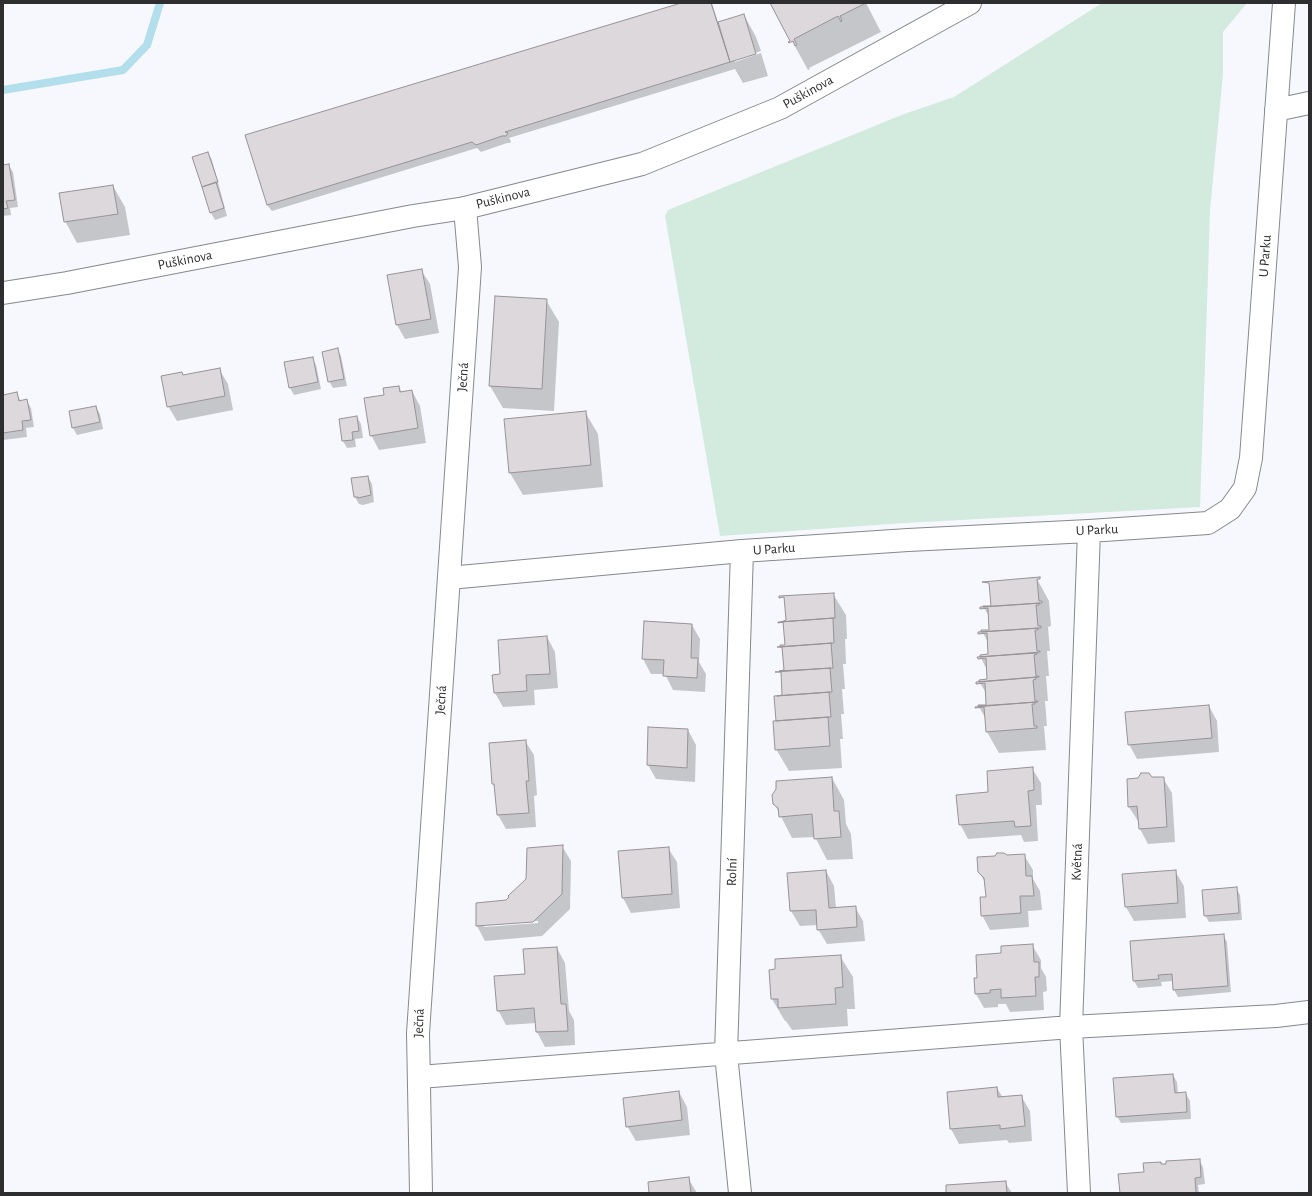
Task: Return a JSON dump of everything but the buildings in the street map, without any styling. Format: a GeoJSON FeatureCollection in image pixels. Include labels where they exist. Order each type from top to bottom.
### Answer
{"type":"FeatureCollection","features":[{"type":"Feature","properties":{"kind":"street","name":"Puškinova"},"geometry":{"type":"LineString","coordinates":[[3,293],[82,280],[413,216],[465,208],[642,164],[780,108],[970,3]]}},
{"type":"Feature","properties":{"kind":"street","name":"U Parku"},"geometry":{"type":"LineString","coordinates":[[449,578],[742,551],[1208,523],[1230,509],[1245,488],[1250,458],[1284,3]]}},
{"type":"Feature","properties":{"kind":"street"},"geometry":{"type":"LineString","coordinates":[[1276,110],[1309,103]]}},
{"type":"Feature","properties":{"kind":"street","name":"Ječná"},"geometry":{"type":"LineString","coordinates":[[421,1193],[418,1033],[470,267],[465,208]]}},
{"type":"Feature","properties":{"kind":"street","name":"Květná"},"geometry":{"type":"LineString","coordinates":[[1079,1193],[1071,1027],[1089,531]]}},
{"type":"Feature","properties":{"kind":"street","name":"Rolní"},"geometry":{"type":"LineString","coordinates":[[740,1193],[726,1054],[742,551]]}},
{"type":"Feature","properties":{"kind":"street"},"geometry":{"type":"LineString","coordinates":[[419,1077],[1071,1027],[1276,1016],[1309,1012]]}},
{"type":"Feature","properties":{"kind":"green space"},"geometry":{"type":"Polygon","coordinates":[[[1102,3],[1247,3],[1223,32],[1223,74],[1210,211],[1200,507],[905,523],[720,536],[665,216],[668,210],[904,114],[954,97],[1102,3]]]}},
{"type":"Feature","properties":{"kind":"waterway"},"geometry":{"type":"LineString","coordinates":[[3,90],[123,70],[147,45],[160,3]]}}]}
